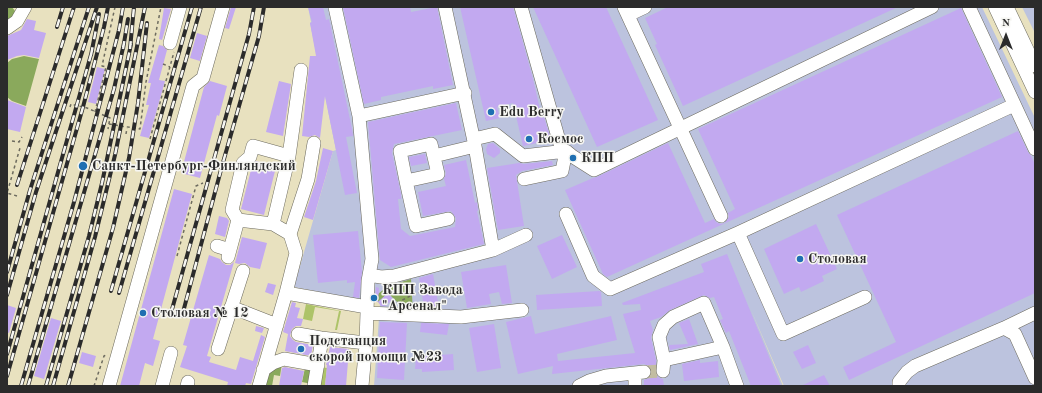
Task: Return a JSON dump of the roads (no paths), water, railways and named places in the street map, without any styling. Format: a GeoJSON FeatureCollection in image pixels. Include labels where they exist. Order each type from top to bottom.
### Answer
{"type":"FeatureCollection","features":[{"type":"Feature","properties":{"kind":"street"},"geometry":{"type":"LineString","coordinates":[[7,28],[17,21],[24,7]]}},
{"type":"Feature","properties":{"kind":"street"},"geometry":{"type":"LineString","coordinates":[[170,43],[180,7]]}},
{"type":"Feature","properties":{"kind":"street"},"geometry":{"type":"LineString","coordinates":[[109,386],[193,86],[203,78],[223,7]]}},
{"type":"Feature","properties":{"kind":"street"},"geometry":{"type":"LineString","coordinates":[[335,7],[359,116],[372,259],[369,274],[366,343],[362,386]]}},
{"type":"Feature","properties":{"kind":"street"},"geometry":{"type":"LineString","coordinates":[[445,7],[475,142],[493,250]]}},
{"type":"Feature","properties":{"kind":"street"},"geometry":{"type":"LineString","coordinates":[[521,7],[564,151],[562,171],[524,179]]}},
{"type":"Feature","properties":{"kind":"street"},"geometry":{"type":"LineString","coordinates":[[645,7],[626,11],[723,220],[734,235],[783,334],[865,298]]}},
{"type":"Feature","properties":{"kind":"street"},"geometry":{"type":"LineString","coordinates":[[434,156],[495,134],[523,156],[564,151],[594,170],[932,7]]}},
{"type":"Feature","properties":{"kind":"street"},"geometry":{"type":"LineString","coordinates":[[968,7],[1035,149]]}},
{"type":"Feature","properties":{"kind":"street"},"geometry":{"type":"LineString","coordinates":[[995,7],[1035,66]]}},
{"type":"Feature","properties":{"kind":"street"},"geometry":{"type":"LineString","coordinates":[[1007,7],[1028,54],[1035,91]]}},
{"type":"Feature","properties":{"kind":"street"},"geometry":{"type":"LineString","coordinates":[[273,224],[289,156],[301,70]]}},
{"type":"Feature","properties":{"kind":"street"},"geometry":{"type":"LineString","coordinates":[[359,116],[464,93]]}},
{"type":"Feature","properties":{"kind":"street"},"geometry":{"type":"LineString","coordinates":[[566,214],[593,276],[610,288],[734,235],[1014,105]]}},
{"type":"Feature","properties":{"kind":"street"},"geometry":{"type":"LineString","coordinates":[[259,386],[277,326],[296,253],[290,234],[308,179],[314,142]]}},
{"type":"Feature","properties":{"kind":"street"},"geometry":{"type":"LineString","coordinates":[[406,181],[438,174],[431,144],[400,151],[406,181],[416,226],[448,218]]}},
{"type":"Feature","properties":{"kind":"street"},"geometry":{"type":"LineString","coordinates":[[217,246],[229,254],[238,220],[232,210],[243,163],[250,157],[253,146],[289,156]]}},
{"type":"Feature","properties":{"kind":"street"},"geometry":{"type":"LineString","coordinates":[[238,220],[273,224],[290,234]]}},
{"type":"Feature","properties":{"kind":"street"},"geometry":{"type":"LineString","coordinates":[[369,274],[381,277],[394,276],[493,250],[526,235]]}},
{"type":"Feature","properties":{"kind":"street"},"geometry":{"type":"LineString","coordinates":[[218,349],[242,271]]}},
{"type":"Feature","properties":{"kind":"street"},"geometry":{"type":"LineString","coordinates":[[286,293],[367,310],[461,318],[522,310]]}},
{"type":"Feature","properties":{"kind":"street"},"geometry":{"type":"LineString","coordinates":[[723,347],[663,365],[659,337],[664,325],[673,317],[704,303],[723,347],[737,386]]}},
{"type":"Feature","properties":{"kind":"street"},"geometry":{"type":"LineString","coordinates":[[232,307],[277,326]]}},
{"type":"Feature","properties":{"kind":"street"},"geometry":{"type":"LineString","coordinates":[[899,386],[899,382],[907,372],[916,366],[1035,313]]}},
{"type":"Feature","properties":{"kind":"street"},"geometry":{"type":"LineString","coordinates":[[1004,328],[1015,334],[1035,378]]}},
{"type":"Feature","properties":{"kind":"street"},"geometry":{"type":"LineString","coordinates":[[298,334],[326,339],[366,343]]}},
{"type":"Feature","properties":{"kind":"street"},"geometry":{"type":"LineString","coordinates":[[314,386],[321,346],[326,339]]}},
{"type":"Feature","properties":{"kind":"street"},"geometry":{"type":"LineString","coordinates":[[162,386],[171,353]]}},
{"type":"Feature","properties":{"kind":"street"},"geometry":{"type":"LineString","coordinates":[[264,370],[272,363],[284,359],[318,365]]}},
{"type":"Feature","properties":{"kind":"street"},"geometry":{"type":"LineString","coordinates":[[579,386],[606,376],[638,377]]}},
{"type":"Feature","properties":{"kind":"tunnel"},"geometry":{"type":"LineString","coordinates":[[644,372],[663,371]]}},
{"type":"Feature","properties":{"kind":"railway"},"geometry":{"type":"LineString","coordinates":[[57,27],[63,7]]}},
{"type":"Feature","properties":{"kind":"railway"},"geometry":{"type":"LineString","coordinates":[[17,185],[74,7]]}},
{"type":"Feature","properties":{"kind":"railway"},"geometry":{"type":"LineString","coordinates":[[7,272],[30,190],[89,7]]}},
{"type":"Feature","properties":{"kind":"railway"},"geometry":{"type":"LineString","coordinates":[[7,295],[36,192],[97,7]]}},
{"type":"Feature","properties":{"kind":"railway"},"geometry":{"type":"LineString","coordinates":[[7,376],[83,107],[108,7]]}},
{"type":"Feature","properties":{"kind":"railway"},"geometry":{"type":"LineString","coordinates":[[21,386],[74,202],[119,30],[123,7]]}},
{"type":"Feature","properties":{"kind":"railway"},"geometry":{"type":"LineString","coordinates":[[130,49],[134,7]]}},
{"type":"Feature","properties":{"kind":"railway"},"geometry":{"type":"LineString","coordinates":[[53,386],[95,237],[115,155],[145,7]]}},
{"type":"Feature","properties":{"kind":"railway"},"geometry":{"type":"LineString","coordinates":[[111,291],[192,7]]}},
{"type":"Feature","properties":{"kind":"railway"},"geometry":{"type":"LineString","coordinates":[[119,293],[201,7]]}},
{"type":"Feature","properties":{"kind":"railway"},"geometry":{"type":"LineString","coordinates":[[171,313],[249,34],[254,7]]}},
{"type":"Feature","properties":{"kind":"railway"},"geometry":{"type":"LineString","coordinates":[[182,316],[222,166],[259,36],[264,7]]}},
{"type":"Feature","properties":{"kind":"railway"},"geometry":{"type":"LineString","coordinates":[[91,55],[99,14]]}},
{"type":"Feature","properties":{"kind":"railway"},"geometry":{"type":"LineString","coordinates":[[123,49],[128,19]]}},
{"type":"Feature","properties":{"kind":"railway"},"geometry":{"type":"LineString","coordinates":[[68,386],[113,228],[129,158],[138,103],[147,23]]}},
{"type":"Feature","properties":{"kind":"railway"},"geometry":{"type":"LineString","coordinates":[[28,386],[114,89],[124,43]]}},
{"type":"Feature","properties":{"kind":"railway"},"geometry":{"type":"LineString","coordinates":[[46,386],[89,236],[102,183],[131,44]]}},
{"type":"Feature","properties":{"kind":"railway"},"geometry":{"type":"LineString","coordinates":[[7,354],[92,51]]}},
{"type":"Feature","properties":{"kind":"place","name":"Edu Berry"},"geometry":{"type":"Point","coordinates":[491,112]}},
{"type":"Feature","properties":{"kind":"place","name":"Космос"},"geometry":{"type":"Point","coordinates":[529,139]}},
{"type":"Feature","properties":{"kind":"place","name":"КПП"},"geometry":{"type":"Point","coordinates":[573,158]}},
{"type":"Feature","properties":{"kind":"place","name":"Санкт-Петербург-Финляндский"},"geometry":{"type":"Point","coordinates":[83,166]}},
{"type":"Feature","properties":{"kind":"place","name":"Столовая"},"geometry":{"type":"Point","coordinates":[800,259]}},
{"type":"Feature","properties":{"kind":"place","name":"КПП Завода \"Арсенал\""},"geometry":{"type":"Point","coordinates":[374,298]}},
{"type":"Feature","properties":{"kind":"place","name":"Столовая № 12"},"geometry":{"type":"Point","coordinates":[143,313]}},
{"type":"Feature","properties":{"kind":"place","name":"Подстанция скорой помощи №23"},"geometry":{"type":"Point","coordinates":[301,349]}}]}
